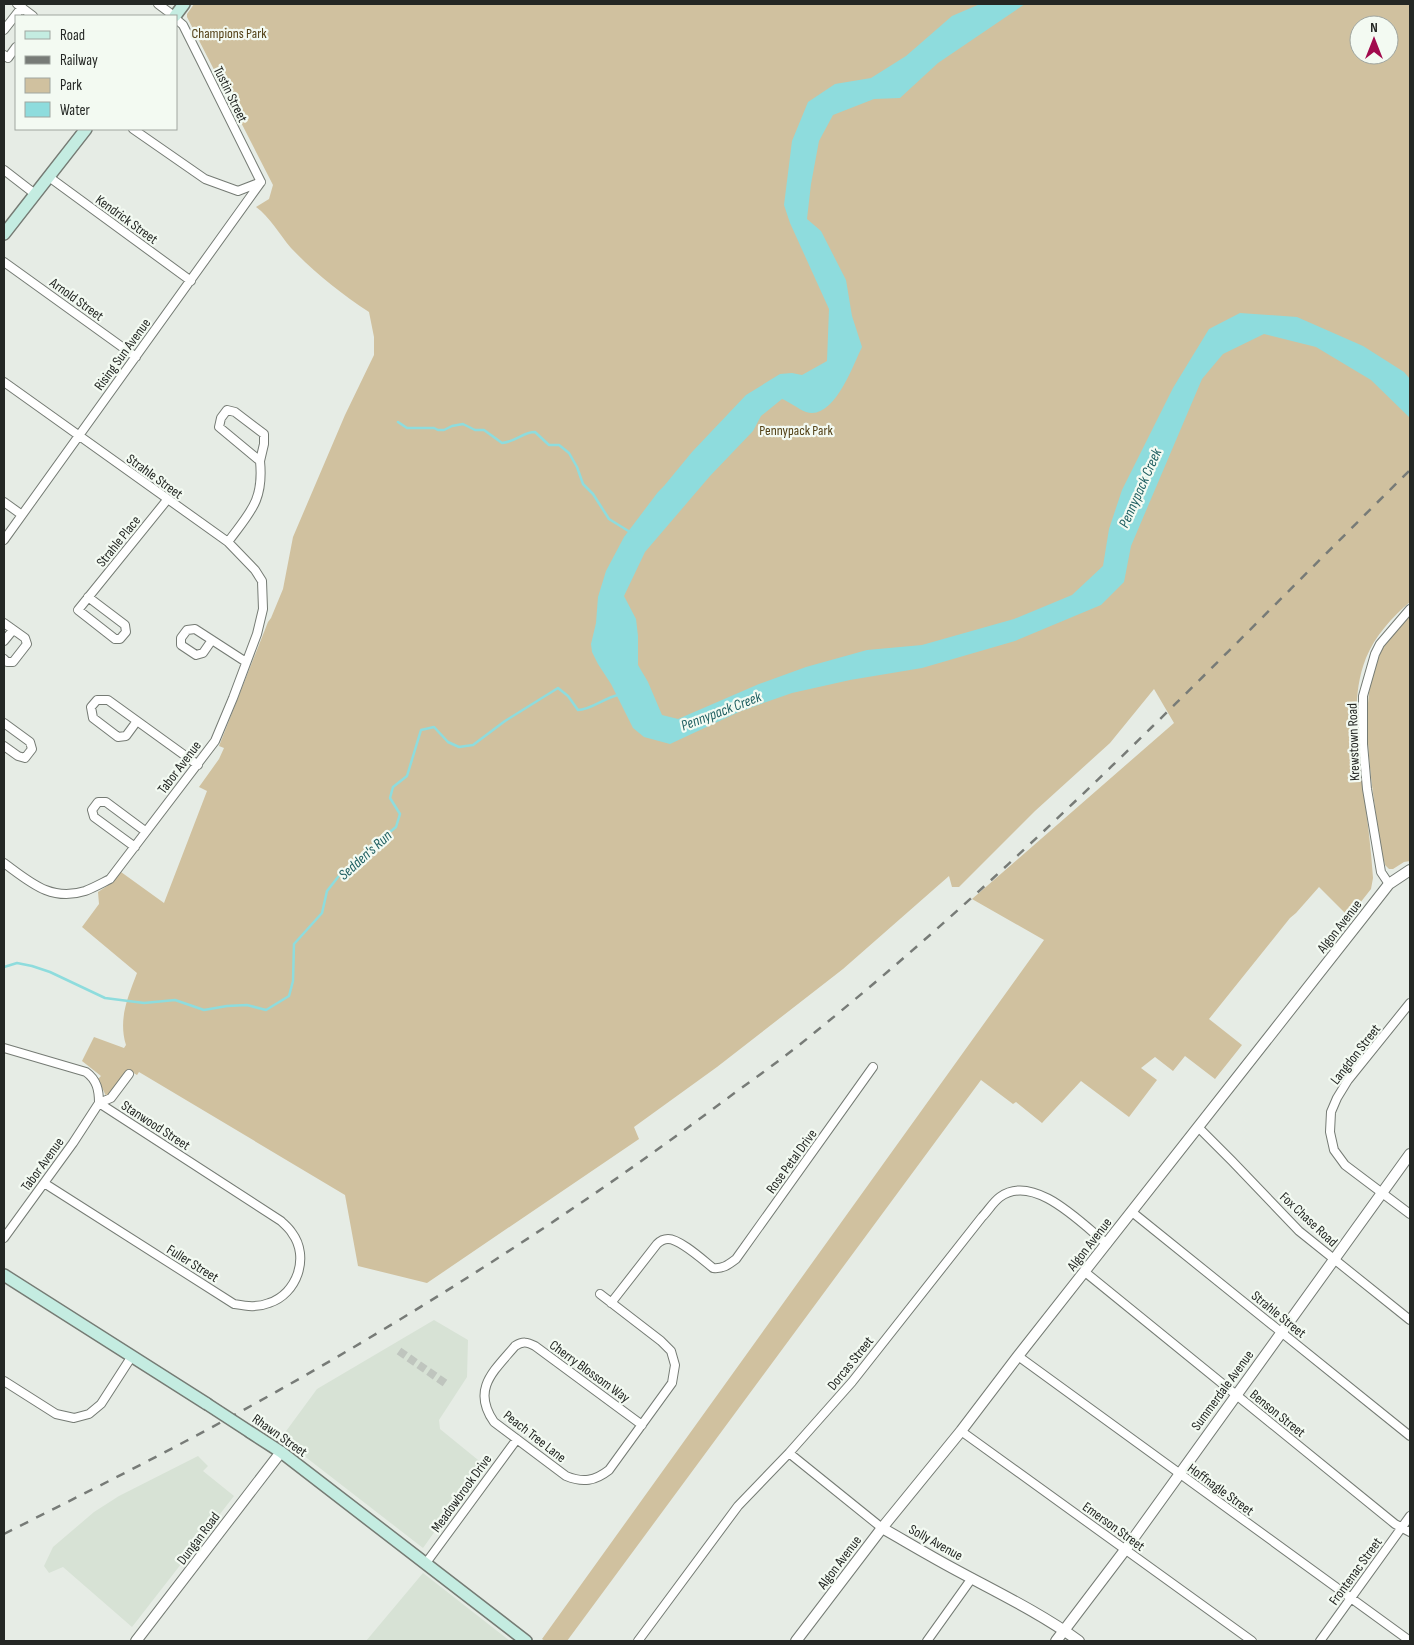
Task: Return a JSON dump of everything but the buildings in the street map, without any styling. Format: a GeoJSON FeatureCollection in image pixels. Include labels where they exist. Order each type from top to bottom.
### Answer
{"type":"FeatureCollection","features":[{"type":"Feature","properties":{"kind":"main road"},"geometry":{"type":"LineString","coordinates":[[176,15],[184,4]]}},
{"type":"Feature","properties":{"kind":"main road"},"geometry":{"type":"LineString","coordinates":[[4,234],[85,130]]}},
{"type":"Feature","properties":{"kind":"main road","name":"Rhawn Street"},"geometry":{"type":"LineString","coordinates":[[4,1275],[281,1452],[526,1641]]}},
{"type":"Feature","properties":{"kind":"street","name":"Tustin Street"},"geometry":{"type":"LineString","coordinates":[[158,4],[172,15]]}},
{"type":"Feature","properties":{"kind":"street"},"geometry":{"type":"LineString","coordinates":[[4,30],[20,5],[32,15]]}},
{"type":"Feature","properties":{"kind":"street","name":"Tustin Street"},"geometry":{"type":"LineString","coordinates":[[178,20],[183,25],[261,182]]}},
{"type":"Feature","properties":{"kind":"street"},"geometry":{"type":"LineString","coordinates":[[4,55],[8,58],[15,49]]}},
{"type":"Feature","properties":{"kind":"street"},"geometry":{"type":"LineString","coordinates":[[135,130],[205,179],[238,191],[261,182]]}},
{"type":"Feature","properties":{"kind":"street"},"geometry":{"type":"LineString","coordinates":[[4,170],[35,194]]}},
{"type":"Feature","properties":{"kind":"street","name":"Kendrick Street"},"geometry":{"type":"LineString","coordinates":[[49,177],[191,281]]}},
{"type":"Feature","properties":{"kind":"street","name":"Rising Sun Avenue"},"geometry":{"type":"LineString","coordinates":[[4,540],[261,182]]}},
{"type":"Feature","properties":{"kind":"street","name":"Arnold Street"},"geometry":{"type":"LineString","coordinates":[[4,262],[136,357]]}},
{"type":"Feature","properties":{"kind":"street","name":"Strahle Street"},"geometry":{"type":"LineString","coordinates":[[4,382],[228,542],[255,570],[262,581],[263,609]]}},
{"type":"Feature","properties":{"kind":"street"},"geometry":{"type":"LineString","coordinates":[[228,542],[253,507],[259,494],[260,461],[264,434],[234,412],[227,410],[221,418],[219,427],[260,461]]}},
{"type":"Feature","properties":{"kind":"street","name":"Strahle Place"},"geometry":{"type":"LineString","coordinates":[[88,598],[167,500]]}},
{"type":"Feature","properties":{"kind":"street"},"geometry":{"type":"LineString","coordinates":[[4,502],[22,515]]}},
{"type":"Feature","properties":{"kind":"street"},"geometry":{"type":"LineString","coordinates":[[88,598],[125,625],[126,632],[120,639],[115,639],[78,610],[88,598]]}},
{"type":"Feature","properties":{"kind":"street","name":"Tabor Avenue"},"geometry":{"type":"LineString","coordinates":[[4,863],[39,889],[60,895],[85,891],[110,879],[215,741],[234,698],[257,634],[263,609]]}},
{"type":"Feature","properties":{"kind":"street","name":"Krewstown Road"},"geometry":{"type":"LineString","coordinates":[[1390,884],[1381,872],[1367,788],[1363,744],[1363,696],[1375,654],[1380,644],[1410,609]]}},
{"type":"Feature","properties":{"kind":"street"},"geometry":{"type":"LineString","coordinates":[[4,622],[25,638],[26,644],[14,662],[8,662],[4,659]]}},
{"type":"Feature","properties":{"kind":"street"},"geometry":{"type":"LineString","coordinates":[[4,641],[13,630]]}},
{"type":"Feature","properties":{"kind":"street"},"geometry":{"type":"LineString","coordinates":[[212,640],[246,662]]}},
{"type":"Feature","properties":{"kind":"street"},"geometry":{"type":"LineString","coordinates":[[137,721],[126,736],[118,737],[93,718],[91,708],[97,700],[108,700],[198,765]]}},
{"type":"Feature","properties":{"kind":"street"},"geometry":{"type":"LineString","coordinates":[[4,723],[30,742],[32,749],[25,758],[18,756],[4,746]]}},
{"type":"Feature","properties":{"kind":"street"},"geometry":{"type":"LineString","coordinates":[[135,847],[94,817],[92,810],[98,802],[106,802],[145,831]]}},
{"type":"Feature","properties":{"kind":"street","name":"Algon Avenue"},"geometry":{"type":"LineString","coordinates":[[796,1641],[882,1528],[961,1431],[1390,884],[1410,870]]}},
{"type":"Feature","properties":{"kind":"street","name":"Langdon Street"},"geometry":{"type":"LineString","coordinates":[[1382,1193],[1345,1164],[1334,1150],[1330,1132],[1331,1112],[1348,1080],[1410,1003]]}},
{"type":"Feature","properties":{"kind":"street","name":"Stanwood Street"},"geometry":{"type":"LineString","coordinates":[[4,1048],[86,1072],[92,1076],[98,1088],[99,1103],[281,1221],[293,1233],[296,1240]]}},
{"type":"Feature","properties":{"kind":"street","name":"Rose Petal Drive"},"geometry":{"type":"LineString","coordinates":[[611,1302],[662,1240],[669,1238],[677,1242],[713,1268],[727,1267],[736,1259],[873,1067]]}},
{"type":"Feature","properties":{"kind":"street"},"geometry":{"type":"LineString","coordinates":[[99,1103],[111,1098],[130,1074]]}},
{"type":"Feature","properties":{"kind":"street","name":"Tabor Avenue"},"geometry":{"type":"LineString","coordinates":[[4,1238],[73,1143],[99,1103]]}},
{"type":"Feature","properties":{"kind":"street","name":"Fox Chase Road"},"geometry":{"type":"LineString","coordinates":[[1198,1128],[1299,1231],[1410,1320]]}},
{"type":"Feature","properties":{"kind":"street","name":"Summerdale Avenue"},"geometry":{"type":"LineString","coordinates":[[1056,1641],[1410,1154]]}},
{"type":"Feature","properties":{"kind":"street","name":"Fuller Street"},"geometry":{"type":"LineString","coordinates":[[44,1183],[234,1304],[255,1306],[269,1303],[283,1296],[298,1274],[301,1261],[296,1240]]}},
{"type":"Feature","properties":{"kind":"street","name":"Dorcas Street"},"geometry":{"type":"LineString","coordinates":[[638,1641],[738,1506],[789,1453],[852,1382],[982,1217],[1001,1196],[1016,1191],[1028,1190],[1047,1197],[1107,1244]]}},
{"type":"Feature","properties":{"kind":"street"},"geometry":{"type":"LineString","coordinates":[[1382,1193],[1410,1214]]}},
{"type":"Feature","properties":{"kind":"street","name":"Strahle Street"},"geometry":{"type":"LineString","coordinates":[[1132,1212],[1410,1436]]}},
{"type":"Feature","properties":{"kind":"street","name":"Benson Street"},"geometry":{"type":"LineString","coordinates":[[1084,1272],[1395,1524],[1410,1532]]}},
{"type":"Feature","properties":{"kind":"street"},"geometry":{"type":"LineString","coordinates":[[600,1294],[661,1341],[671,1351],[675,1365],[672,1383],[642,1425]]}},
{"type":"Feature","properties":{"kind":"street","name":"Cherry Blossom Way"},"geometry":{"type":"LineString","coordinates":[[520,1342],[528,1342],[535,1346],[642,1425]]}},
{"type":"Feature","properties":{"kind":"street","name":"Peach Tree Lane"},"geometry":{"type":"LineString","coordinates":[[520,1342],[488,1378],[484,1392],[488,1413],[494,1422],[566,1476],[575,1479],[591,1480],[600,1477],[609,1470],[642,1425]]}},
{"type":"Feature","properties":{"kind":"street"},"geometry":{"type":"LineString","coordinates":[[4,1381],[56,1414],[74,1418],[89,1414],[101,1404],[132,1356]]}},
{"type":"Feature","properties":{"kind":"street","name":"Hoffnagle Street"},"geometry":{"type":"LineString","coordinates":[[1018,1356],[1410,1641]]}},
{"type":"Feature","properties":{"kind":"street","name":"Emerson Street"},"geometry":{"type":"LineString","coordinates":[[961,1431],[1252,1641]]}},
{"type":"Feature","properties":{"kind":"street","name":"Meadowbrook Drive"},"geometry":{"type":"LineString","coordinates":[[426,1563],[517,1438]]}},
{"type":"Feature","properties":{"kind":"street","name":"Dungan Road"},"geometry":{"type":"LineString","coordinates":[[136,1641],[281,1452]]}},
{"type":"Feature","properties":{"kind":"street","name":"Solly Avenue"},"geometry":{"type":"LineString","coordinates":[[789,1453],[882,1528],[1064,1630],[1079,1641]]}},
{"type":"Feature","properties":{"kind":"street","name":"Frontenac Street"},"geometry":{"type":"LineString","coordinates":[[1320,1641],[1410,1516]]}},
{"type":"Feature","properties":{"kind":"street"},"geometry":{"type":"LineString","coordinates":[[927,1641],[972,1578]]}},
{"type":"Feature","properties":{"kind":"shaded area"},"geometry":{"type":"Polygon","coordinates":[[[434,1320],[468,1340],[467,1377],[439,1420],[440,1429],[483,1464],[423,1548],[281,1438],[317,1389],[434,1320]]]}},
{"type":"Feature","properties":{"kind":"shaded area"},"geometry":{"type":"Polygon","coordinates":[[[198,1456],[208,1466],[203,1471],[234,1496],[132,1627],[63,1567],[49,1573],[44,1566],[53,1547],[94,1512],[119,1496],[198,1456]]]}},
{"type":"Feature","properties":{"kind":"shaded area"},"geometry":{"type":"Polygon","coordinates":[[[423,1573],[510,1641],[366,1641],[423,1573]]]}},
{"type":"Feature","properties":{"kind":"green space","name":"Pennypack Park"},"geometry":{"type":"Polygon","coordinates":[[[194,4],[1410,4],[1410,602],[1397,614],[1374,642],[1366,658],[1358,689],[1358,738],[1373,878],[1371,889],[1349,917],[1319,887],[1290,918],[1209,1019],[1242,1045],[1215,1079],[1185,1056],[1173,1071],[1155,1057],[1141,1068],[1157,1080],[1129,1117],[1081,1081],[1042,1123],[1016,1102],[1013,1104],[981,1080],[567,1641],[545,1641],[542,1639],[1044,940],[972,899],[1174,723],[1154,689],[1110,743],[1035,811],[959,887],[952,887],[949,876],[843,969],[717,1067],[634,1127],[639,1139],[427,1283],[358,1266],[345,1195],[139,1072],[137,1075],[128,1070],[109,1096],[106,1096],[98,1079],[101,1076],[82,1061],[94,1037],[124,1048],[126,1045],[123,1026],[125,1008],[137,973],[82,927],[99,904],[98,892],[110,884],[121,872],[164,903],[207,791],[199,787],[219,759],[224,748],[219,746],[283,589],[293,537],[345,415],[374,355],[374,337],[369,312],[309,266],[256,207],[269,199],[273,185],[187,17],[194,4]]]}},
{"type":"Feature","properties":{"kind":"green space"},"geometry":{"type":"Polygon","coordinates":[[[1410,615],[1410,861],[1389,869],[1385,865],[1381,849],[1371,778],[1367,726],[1368,701],[1378,658],[1392,635],[1410,615]]]}},
{"type":"Feature","properties":{"kind":"water","name":"Pennypack Creek"},"geometry":{"type":"Polygon","coordinates":[[[980,4],[1025,4],[938,63],[900,98],[874,99],[833,115],[819,141],[807,219],[821,231],[846,280],[852,316],[862,347],[848,378],[834,400],[816,413],[806,412],[782,399],[761,416],[753,431],[710,476],[645,552],[624,596],[636,619],[638,665],[648,682],[662,715],[678,719],[759,684],[806,667],[867,650],[922,645],[1014,619],[1072,595],[1103,566],[1109,529],[1122,490],[1173,388],[1209,329],[1240,313],[1297,317],[1363,346],[1404,372],[1410,379],[1410,418],[1371,380],[1316,347],[1264,334],[1223,354],[1202,379],[1131,546],[1124,582],[1101,605],[1015,641],[922,668],[850,680],[792,693],[741,711],[670,744],[644,737],[633,728],[611,684],[592,652],[591,644],[596,623],[598,597],[606,571],[624,537],[658,492],[692,452],[746,395],[780,374],[792,373],[802,375],[827,361],[829,309],[790,223],[784,205],[792,141],[808,102],[835,84],[871,78],[906,56],[952,16],[980,4]]]}},
{"type":"Feature","properties":{"kind":"waterway"},"geometry":{"type":"LineString","coordinates":[[398,422],[407,428],[434,428],[438,430],[463,424],[475,430],[484,430],[502,443],[535,432],[549,445],[559,445],[569,453],[577,467],[583,484],[593,494],[609,519],[630,532]]}},
{"type":"Feature","properties":{"kind":"waterway","name":"Sedden's Run"},"geometry":{"type":"LineString","coordinates":[[4,967],[17,963],[32,966],[50,972],[105,998],[144,1003],[175,1000],[204,1010],[247,1005],[266,1010],[289,996],[293,981],[294,944],[322,913],[327,891],[342,872],[360,860],[396,827],[400,814],[390,798],[393,787],[407,776],[421,730],[434,727],[448,742],[459,747],[473,745],[505,721],[558,688],[568,696],[578,710],[588,708],[618,695]]}},
{"type":"Feature","properties":{"kind":"tunnel"},"geometry":{"type":"LineString","coordinates":[[399,1351],[445,1383]]}},
{"type":"Feature","properties":{"kind":"railway"},"geometry":{"type":"LineString","coordinates":[[4,1534],[186,1441],[393,1324],[527,1239],[592,1195],[780,1060],[893,967],[1045,830],[1410,470]]}},
{"type":"Feature","properties":{"kind":"park label","name":"Champions Park"},"geometry":{"type":"Point","coordinates":[229,33]}}]}
